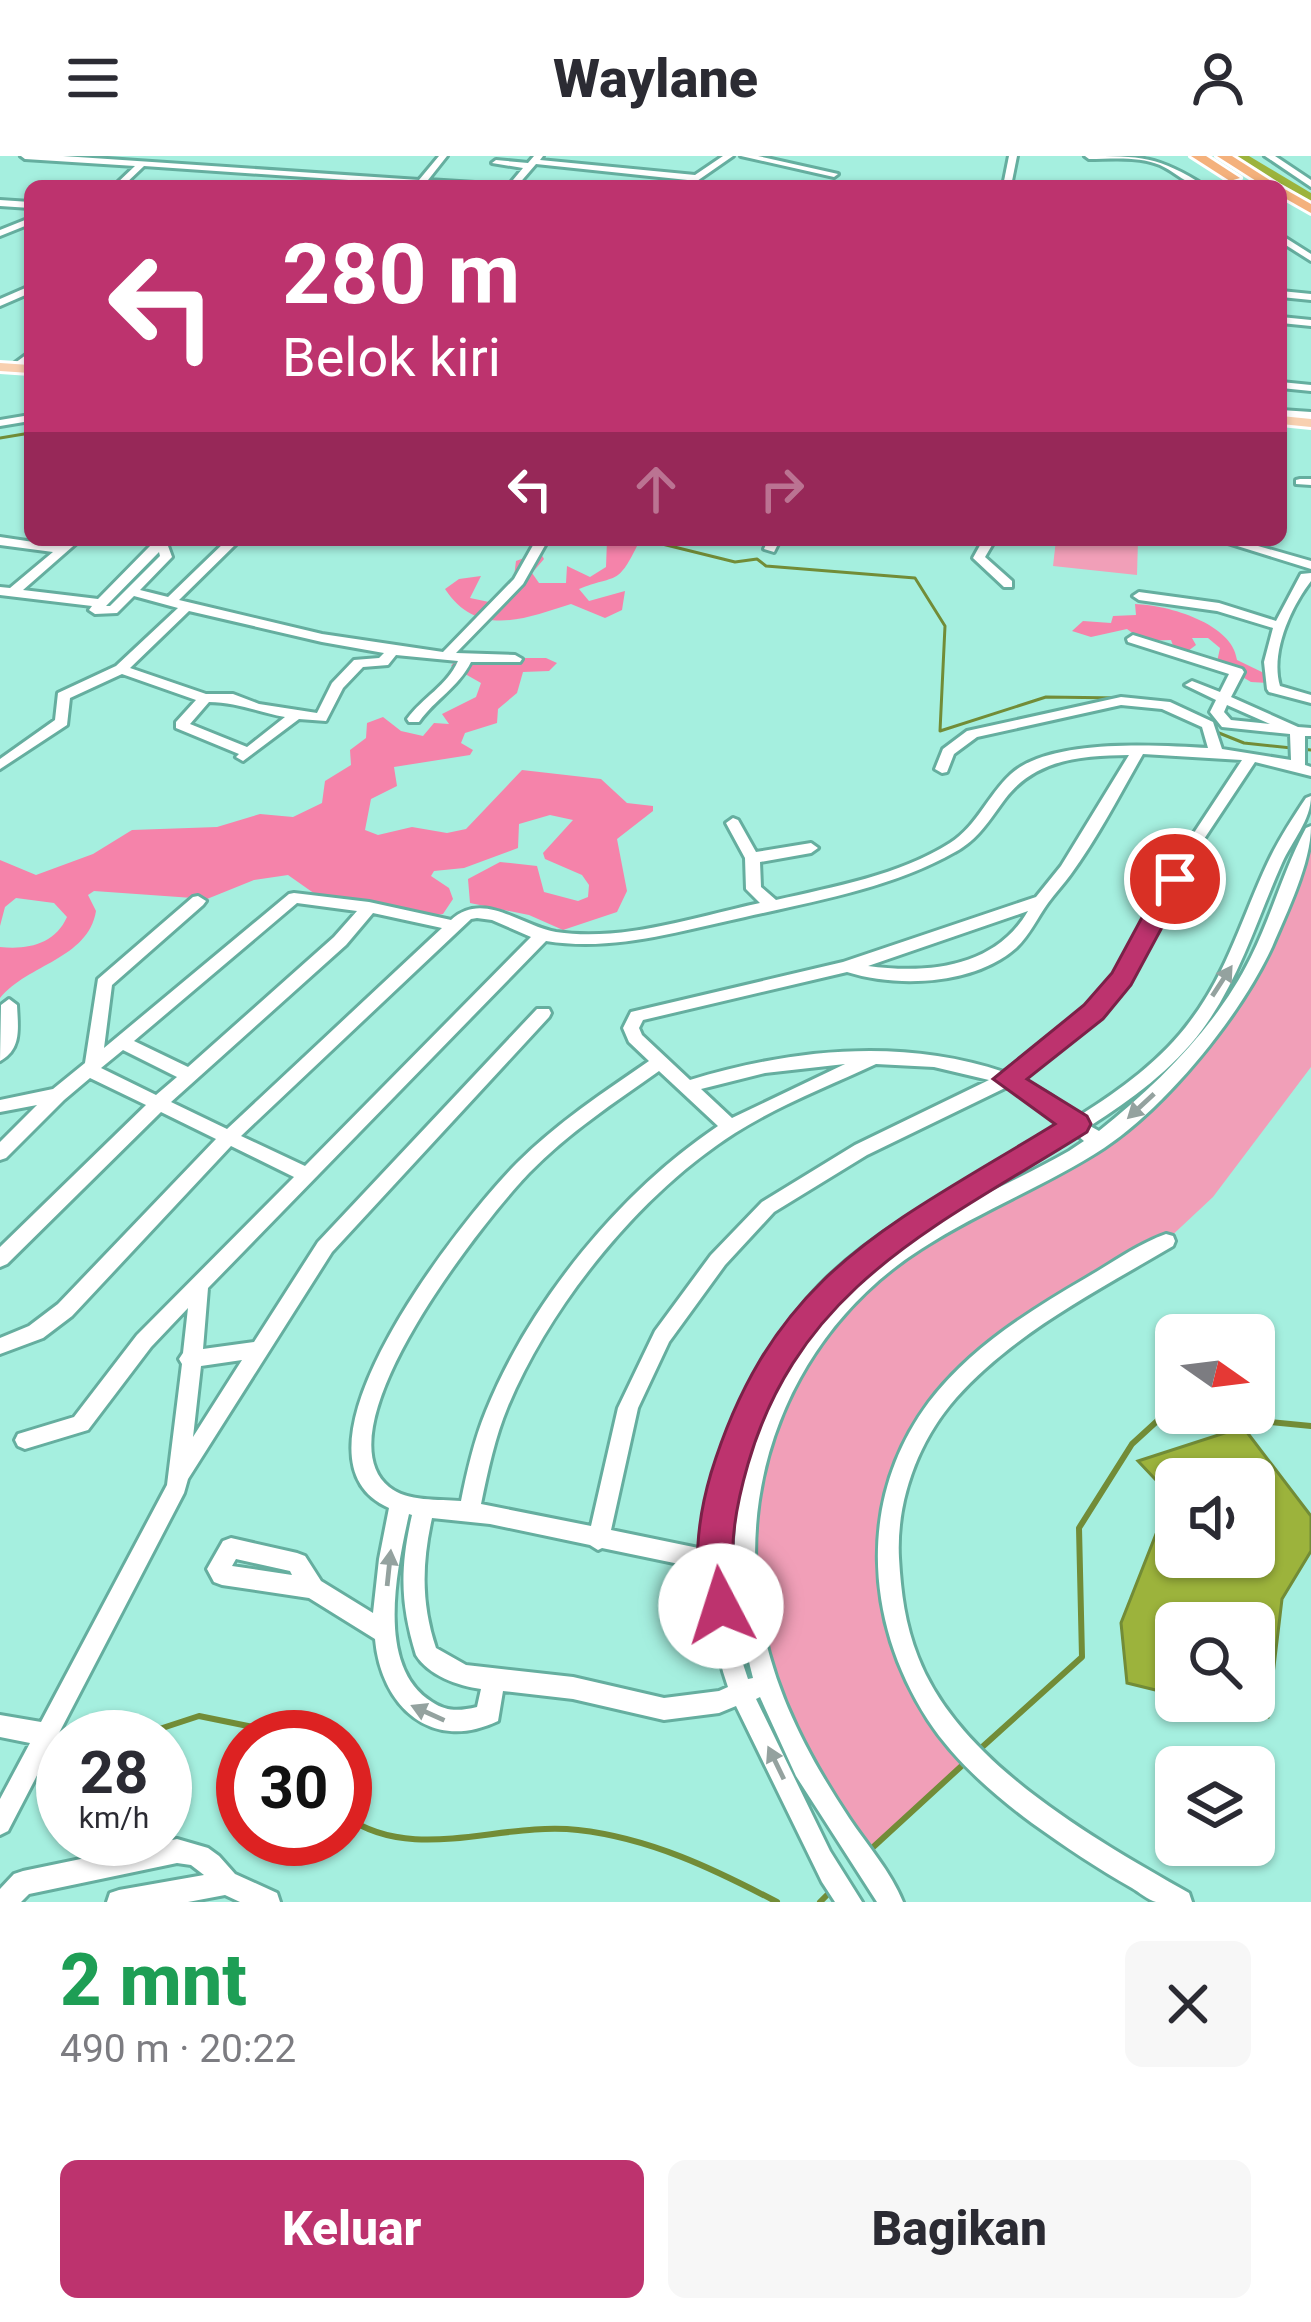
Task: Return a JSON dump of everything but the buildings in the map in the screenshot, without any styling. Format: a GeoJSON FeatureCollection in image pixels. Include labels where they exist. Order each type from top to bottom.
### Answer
{"type":"FeatureCollection","features":[{"type":"Feature","properties":{"kind":"highway"},"geometry":{"type":"LineString","coordinates":[[1197,156],[1236,180]]}},
{"type":"Feature","properties":{"kind":"highway"},"geometry":{"type":"LineString","coordinates":[[1223,156],[1264,180]]}},
{"type":"Feature","properties":{"kind":"street"},"geometry":{"type":"LineString","coordinates":[[25,156],[390,180]]}},
{"type":"Feature","properties":{"kind":"street"},"geometry":{"type":"LineString","coordinates":[[260,172],[282,156]]}},
{"type":"Feature","properties":{"kind":"street"},"geometry":{"type":"LineString","coordinates":[[424,180],[443,156]]}},
{"type":"Feature","properties":{"kind":"street"},"geometry":{"type":"LineString","coordinates":[[496,163],[538,160],[697,178],[729,156]]}},
{"type":"Feature","properties":{"kind":"street"},"geometry":{"type":"LineString","coordinates":[[745,156],[834,174]]}},
{"type":"Feature","properties":{"kind":"street"},"geometry":{"type":"LineString","coordinates":[[1089,156],[1138,156],[1161,162],[1191,180]]}},
{"type":"Feature","properties":{"kind":"street"},"geometry":{"type":"LineString","coordinates":[[1269,156],[1311,184]]}},
{"type":"Feature","properties":{"kind":"street"},"geometry":{"type":"LineString","coordinates":[[125,180],[142,165]]}},
{"type":"Feature","properties":{"kind":"street"},"geometry":{"type":"LineString","coordinates":[[4,595],[68,546]]}},
{"type":"Feature","properties":{"kind":"street"},"geometry":{"type":"LineString","coordinates":[[0,765],[62,722],[63,696],[121,669],[229,546]]}},
{"type":"Feature","properties":{"kind":"street"},"geometry":{"type":"LineString","coordinates":[[445,657],[519,580],[539,546]]}},
{"type":"Feature","properties":{"kind":"street"},"geometry":{"type":"LineString","coordinates":[[986,546],[979,558],[1008,584]]}},
{"type":"Feature","properties":{"kind":"street"},"geometry":{"type":"LineString","coordinates":[[1230,546],[1311,565]]}},
{"type":"Feature","properties":{"kind":"street"},"geometry":{"type":"LineString","coordinates":[[164,549],[166,557],[113,610],[95,610],[99,603],[148,552],[164,549]]}},
{"type":"Feature","properties":{"kind":"street"},"geometry":{"type":"LineString","coordinates":[[1311,577],[1288,603],[1279,626],[1271,686],[1311,699]]}},
{"type":"Feature","properties":{"kind":"street"},"geometry":{"type":"LineString","coordinates":[[132,592],[394,649],[465,660],[515,659]]}},
{"type":"Feature","properties":{"kind":"street"},"geometry":{"type":"LineString","coordinates":[[4,595],[99,603]]}},
{"type":"Feature","properties":{"kind":"street"},"geometry":{"type":"LineString","coordinates":[[1139,596],[1219,607],[1279,626]]}},
{"type":"Feature","properties":{"kind":"street"},"geometry":{"type":"LineString","coordinates":[[1132,638],[1235,670],[1217,712],[1227,724],[1302,732]]}},
{"type":"Feature","properties":{"kind":"street"},"geometry":{"type":"LineString","coordinates":[[121,669],[205,698],[232,698],[256,708],[324,717],[345,677],[362,662],[386,660],[394,649]]}},
{"type":"Feature","properties":{"kind":"street"},"geometry":{"type":"LineString","coordinates":[[414,718],[430,700],[452,688],[465,660]]}},
{"type":"Feature","properties":{"kind":"street"},"geometry":{"type":"LineString","coordinates":[[1192,685],[1302,732]]}},
{"type":"Feature","properties":{"kind":"street"},"geometry":{"type":"LineString","coordinates":[[205,698],[182,725],[245,754],[281,731],[297,714]]}},
{"type":"Feature","properties":{"kind":"street"},"geometry":{"type":"LineString","coordinates":[[942,769],[948,752],[972,734],[1120,701],[1165,705],[1208,725],[1217,755]]}},
{"type":"Feature","properties":{"kind":"street"},"geometry":{"type":"LineString","coordinates":[[0,1346],[36,1332],[65,1310],[231,1136],[451,925],[476,911],[542,935],[620,939],[772,905],[945,853],[986,822],[1010,784],[1031,766],[1167,748],[1303,764],[1302,732]]}},
{"type":"Feature","properties":{"kind":"street"},"geometry":{"type":"LineString","coordinates":[[846,968],[891,976],[970,966],[1018,941],[1139,750]]}},
{"type":"Feature","properties":{"kind":"street"},"geometry":{"type":"LineString","coordinates":[[598,1540],[628,1408],[662,1337],[718,1260],[768,1207],[818,1174],[1007,1079],[1094,1012],[1122,978],[1195,842],[1250,758]]}},
{"type":"Feature","properties":{"kind":"street"},"geometry":{"type":"LineString","coordinates":[[891,1902],[728,1649],[715,1562],[723,1491],[743,1425],[818,1301],[883,1244],[1077,1124],[1173,1052],[1226,980],[1311,801]]}},
{"type":"Feature","properties":{"kind":"street"},"geometry":{"type":"LineString","coordinates":[[733,823],[752,858],[754,889],[772,905]]}},
{"type":"Feature","properties":{"kind":"street"},"geometry":{"type":"LineString","coordinates":[[850,1902],[824,1870],[754,1689],[743,1540],[747,1500],[767,1424],[804,1352],[846,1296],[886,1262],[1098,1143],[1162,1086],[1230,1007],[1252,972],[1311,831]]}},
{"type":"Feature","properties":{"kind":"street"},"geometry":{"type":"LineString","coordinates":[[752,858],[811,848]]}},
{"type":"Feature","properties":{"kind":"street"},"geometry":{"type":"LineString","coordinates":[[0,1153],[58,1095],[294,898],[369,907],[451,925]]}},
{"type":"Feature","properties":{"kind":"street"},"geometry":{"type":"LineString","coordinates":[[92,1071],[104,982],[198,901]]}},
{"type":"Feature","properties":{"kind":"street"},"geometry":{"type":"LineString","coordinates":[[730,1127],[692,1086],[635,1038],[637,1016],[846,968],[1041,901]]}},
{"type":"Feature","properties":{"kind":"street"},"geometry":{"type":"LineString","coordinates":[[0,1259],[160,1101],[350,932],[369,907]]}},
{"type":"Feature","properties":{"kind":"street"},"geometry":{"type":"LineString","coordinates":[[25,1440],[81,1424],[144,1342],[200,1290],[542,935]]}},
{"type":"Feature","properties":{"kind":"street"},"geometry":{"type":"LineString","coordinates":[[0,1055],[10,1041],[9,1005]]}},
{"type":"Feature","properties":{"kind":"street"},"geometry":{"type":"LineString","coordinates":[[58,1710],[182,1472],[325,1247],[543,1013]]}},
{"type":"Feature","properties":{"kind":"street"},"geometry":{"type":"LineString","coordinates":[[121,1042],[190,1076]]}},
{"type":"Feature","properties":{"kind":"street"},"geometry":{"type":"LineString","coordinates":[[469,1511],[482,1448],[525,1354],[622,1221],[730,1127],[873,1058]]}},
{"type":"Feature","properties":{"kind":"street"},"geometry":{"type":"LineString","coordinates":[[692,1086],[776,1062],[873,1058],[1007,1079],[1098,1143]]}},
{"type":"Feature","properties":{"kind":"street"},"geometry":{"type":"LineString","coordinates":[[660,1062],[582,1116],[521,1169],[419,1301],[375,1381],[357,1453],[360,1471],[376,1491],[412,1505],[517,1515],[598,1540],[715,1562]]}},
{"type":"Feature","properties":{"kind":"street"},"geometry":{"type":"LineString","coordinates":[[92,1071],[307,1175]]}},
{"type":"Feature","properties":{"kind":"street"},"geometry":{"type":"LineString","coordinates":[[0,1106],[58,1095]]}},
{"type":"Feature","properties":{"kind":"street"},"geometry":{"type":"LineString","coordinates":[[1166,1241],[1038,1318],[950,1391],[910,1446],[889,1526],[888,1597],[921,1690],[967,1754],[1027,1809],[1180,1902]]}},
{"type":"Feature","properties":{"kind":"street"},"geometry":{"type":"LineString","coordinates":[[182,1472],[189,1358],[200,1290]]}},
{"type":"Feature","properties":{"kind":"street"},"geometry":{"type":"LineString","coordinates":[[189,1358],[258,1350]]}},
{"type":"Feature","properties":{"kind":"street"},"geometry":{"type":"LineString","coordinates":[[412,1505],[410,1607],[427,1655],[463,1676],[573,1688],[664,1709],[754,1689]]}},
{"type":"Feature","properties":{"kind":"street"},"geometry":{"type":"LineString","coordinates":[[412,1505],[388,1567],[387,1634],[396,1688],[415,1710],[445,1722],[477,1720],[490,1713],[493,1682]]}},
{"type":"Feature","properties":{"kind":"street"},"geometry":{"type":"LineString","coordinates":[[313,1588],[387,1634]]}},
{"type":"Feature","properties":{"kind":"street"},"geometry":{"type":"LineString","coordinates":[[0,1726],[36,1732]]}},
{"type":"Feature","properties":{"kind":"street"},"geometry":{"type":"LineString","coordinates":[[0,1823],[36,1753]]}},
{"type":"Feature","properties":{"kind":"street"},"geometry":{"type":"LineString","coordinates":[[4,1902],[23,1883],[177,1851],[192,1851],[212,1862],[226,1882],[268,1902]]}},
{"type":"Feature","properties":{"kind":"street"},"geometry":{"type":"LineString","coordinates":[[118,1902],[226,1882]]}},
{"type":"Feature","properties":{"kind":"shaded area"},"geometry":{"type":"Polygon","coordinates":[[[607,546],[637,546],[620,574],[579,589],[589,601],[625,591],[622,610],[605,618],[571,604],[520,619],[488,619],[458,605],[445,589],[459,579],[481,576],[470,598],[489,602],[513,585],[516,561],[540,552],[544,559],[532,573],[539,583],[566,583],[567,566],[590,577],[606,567],[607,546]]]}},
{"type":"Feature","properties":{"kind":"shaded area"},"geometry":{"type":"Polygon","coordinates":[[[1055,546],[1138,546],[1137,575],[1053,566],[1055,546]]]}},
{"type":"Feature","properties":{"kind":"shaded area"},"geometry":{"type":"Polygon","coordinates":[[[1135,604],[1165,608],[1212,627],[1233,647],[1237,660],[1264,673],[1268,683],[1251,682],[1217,662],[1220,648],[1208,638],[1192,638],[1196,645],[1184,654],[1175,651],[1171,640],[1143,641],[1127,629],[1091,637],[1072,631],[1083,621],[1111,623],[1113,616],[1136,615],[1135,604]]]}},
{"type":"Feature","properties":{"kind":"shaded area"},"geometry":{"type":"Polygon","coordinates":[[[457,658],[546,658],[557,663],[549,671],[523,672],[517,693],[498,709],[497,723],[465,733],[461,743],[473,750],[470,755],[394,767],[397,786],[371,799],[365,830],[378,835],[412,827],[447,833],[466,829],[522,770],[601,779],[627,803],[653,806],[653,811],[617,839],[627,891],[617,912],[563,930],[529,915],[470,903],[468,879],[500,862],[537,866],[544,892],[578,901],[588,897],[589,885],[582,875],[545,859],[543,853],[573,820],[550,815],[519,824],[518,848],[464,868],[434,871],[431,876],[449,888],[453,899],[443,914],[426,917],[315,894],[288,875],[254,880],[207,899],[94,891],[88,895],[96,911],[82,940],[0,998],[0,947],[40,943],[55,934],[67,917],[54,903],[16,898],[5,907],[0,926],[0,860],[36,875],[93,854],[132,830],[217,827],[260,814],[293,817],[322,803],[325,781],[351,765],[350,750],[366,738],[367,723],[383,717],[401,731],[423,736],[434,723],[449,724],[442,714],[476,697],[481,683],[451,666],[457,658]]]}},
{"type":"Feature","properties":{"kind":"shaded area"},"geometry":{"type":"Polygon","coordinates":[[[1311,831],[1311,1067],[1213,1197],[1166,1241],[1038,1318],[950,1391],[910,1446],[889,1526],[899,1639],[971,1758],[863,1857],[765,1684],[743,1540],[786,1382],[886,1262],[1047,1173],[1157,1091],[1252,972],[1311,831]]]}},
{"type":"Feature","properties":{"kind":"shaded area"},"geometry":{"type":"Polygon","coordinates":[[[1221,1434],[1248,1434],[1267,1458],[1155,1458],[1155,1479],[1138,1461],[1221,1434]]]}},
{"type":"Feature","properties":{"kind":"shaded area"},"geometry":{"type":"Polygon","coordinates":[[[1275,1469],[1311,1516],[1311,1551],[1282,1599],[1275,1658],[1275,1602],[1155,1602],[1155,1690],[1127,1683],[1121,1623],[1155,1537],[1155,1578],[1275,1578],[1275,1469]]]}},
{"type":"Feature","properties":{"kind":"waterway"},"geometry":{"type":"LineString","coordinates":[[1239,156],[1279,180]]}},
{"type":"Feature","properties":{"kind":"waterway"},"geometry":{"type":"LineString","coordinates":[[1287,185],[1311,199]]}},
{"type":"Feature","properties":{"kind":"waterway"},"geometry":{"type":"LineString","coordinates":[[0,438],[24,434]]}},
{"type":"Feature","properties":{"kind":"waterway"},"geometry":{"type":"LineString","coordinates":[[670,546],[735,562],[757,559],[766,566],[915,578],[945,626],[940,731],[1046,697],[1121,698]]}},
{"type":"Feature","properties":{"kind":"waterway"},"geometry":{"type":"LineString","coordinates":[[1214,731],[1244,743],[1311,750]]}},
{"type":"Feature","properties":{"kind":"waterway"},"geometry":{"type":"LineString","coordinates":[[1275,1422],[1311,1426]]}},
{"type":"Feature","properties":{"kind":"waterway"},"geometry":{"type":"LineString","coordinates":[[980,1749],[1082,1657],[1079,1528],[1132,1444],[1155,1423]]}},
{"type":"Feature","properties":{"kind":"waterway"},"geometry":{"type":"LineString","coordinates":[[192,1718],[216,1719]]}},
{"type":"Feature","properties":{"kind":"waterway"},"geometry":{"type":"LineString","coordinates":[[870,1850],[967,1761]]}},
{"type":"Feature","properties":{"kind":"waterway"},"geometry":{"type":"LineString","coordinates":[[372,1830],[428,1840],[548,1829],[605,1834],[681,1857],[777,1902]]}},
{"type":"Feature","properties":{"kind":"waterway"},"geometry":{"type":"LineString","coordinates":[[820,1902],[833,1889]]}},
{"type":"Feature","properties":{"kind":"route"},"geometry":{"type":"LineString","coordinates":[[721,1606],[715,1562],[723,1491],[743,1425],[780,1356],[818,1301],[865,1256],[1077,1124],[1007,1079],[1094,1012],[1122,978],[1175,879]]}}]}
